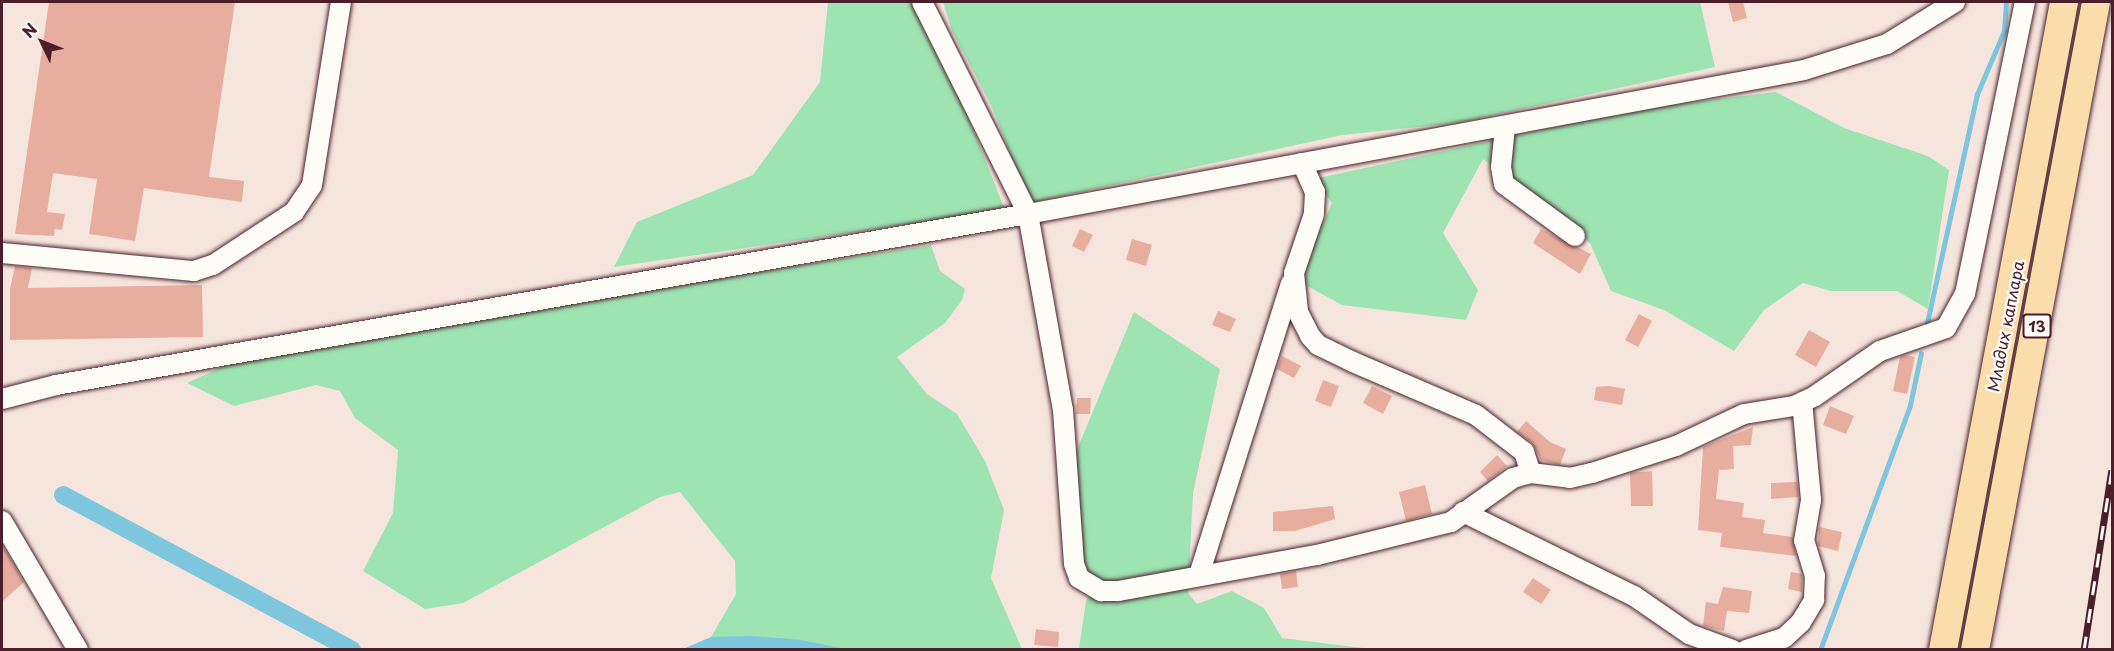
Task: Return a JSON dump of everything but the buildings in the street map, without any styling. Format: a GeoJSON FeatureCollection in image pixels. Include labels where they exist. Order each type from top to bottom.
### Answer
{"type":"FeatureCollection","features":[{"type":"Feature","properties":{"kind":"highway","name":"Младих каплара"},"geometry":{"type":"LineString","coordinates":[[1943,650],[2064,2]]}},
{"type":"Feature","properties":{"kind":"highway","name":"Младих каплара"},"geometry":{"type":"LineString","coordinates":[[1975,650],[2096,2]]}},
{"type":"Feature","properties":{"kind":"lane"},"geometry":{"type":"LineString","coordinates":[[2,253],[194,271],[213,265],[294,212],[312,185],[341,2]]}},
{"type":"Feature","properties":{"kind":"lane"},"geometry":{"type":"LineString","coordinates":[[922,2],[1028,214],[1063,410],[1074,564],[1079,578],[1101,591],[1118,591],[1396,538],[1434,528],[1463,512],[1495,488],[1531,473],[1570,478],[1593,473],[1676,446],[1744,414],[1802,402],[1859,362],[1931,336],[1957,315],[2025,2]]}},
{"type":"Feature","properties":{"kind":"lane"},"geometry":{"type":"LineString","coordinates":[[2,399],[79,381],[1028,214],[1505,127],[1828,63],[1887,44],[1955,2]]}},
{"type":"Feature","properties":{"kind":"lane"},"geometry":{"type":"LineString","coordinates":[[1505,127],[1504,184],[1575,236]]}},
{"type":"Feature","properties":{"kind":"lane"},"geometry":{"type":"LineString","coordinates":[[1199,575],[1314,214],[1315,192],[1302,163]]}},
{"type":"Feature","properties":{"kind":"lane"},"geometry":{"type":"LineString","coordinates":[[1294,273],[1301,321],[1318,345],[1476,415],[1524,452],[1531,473]]}},
{"type":"Feature","properties":{"kind":"lane"},"geometry":{"type":"LineString","coordinates":[[1746,650],[1784,638],[1801,622],[1814,600],[1815,576],[1804,541],[1810,500],[1802,402]]}},
{"type":"Feature","properties":{"kind":"lane"},"geometry":{"type":"LineString","coordinates":[[1463,512],[1634,596],[1689,634],[1733,650]]}},
{"type":"Feature","properties":{"kind":"lane"},"geometry":{"type":"LineString","coordinates":[[2,522],[78,650]]}},
{"type":"Feature","properties":{"kind":"green space"},"geometry":{"type":"Polygon","coordinates":[[[828,2],[923,2],[1005,210],[614,267],[637,222],[753,175],[820,82],[828,2]]]}},
{"type":"Feature","properties":{"kind":"green space"},"geometry":{"type":"Polygon","coordinates":[[[943,2],[1700,2],[1715,67],[1457,123],[1342,135],[1030,203],[992,107],[952,31],[943,2]]]}},
{"type":"Feature","properties":{"kind":"green space"},"geometry":{"type":"Polygon","coordinates":[[[1776,92],[1844,128],[1928,156],[1949,170],[1928,309],[1897,291],[1831,291],[1803,283],[1764,310],[1734,351],[1664,310],[1611,291],[1590,243],[1483,159],[1443,233],[1478,290],[1466,320],[1342,305],[1298,281],[1332,203],[1314,179],[1643,108],[1776,92]]]}},
{"type":"Feature","properties":{"kind":"green space"},"geometry":{"type":"Polygon","coordinates":[[[931,245],[940,271],[965,289],[962,300],[945,323],[897,357],[927,394],[957,414],[985,461],[1004,510],[991,578],[1022,649],[845,650],[802,640],[711,637],[736,594],[735,561],[680,492],[660,497],[463,603],[425,609],[363,571],[393,513],[398,450],[355,418],[340,391],[316,385],[234,406],[187,383],[224,366],[499,313],[931,245]]]}},
{"type":"Feature","properties":{"kind":"green space"},"geometry":{"type":"Polygon","coordinates":[[[1134,312],[1220,369],[1193,493],[1188,593],[1197,604],[1232,591],[1264,608],[1282,638],[1371,649],[1079,649],[1086,601],[1098,582],[1085,570],[1074,457],[1134,312]]]}},
{"type":"Feature","properties":{"kind":"water"},"geometry":{"type":"Polygon","coordinates":[[[752,636],[802,640],[845,649],[683,649],[711,637],[752,636]]]}},
{"type":"Feature","properties":{"kind":"waterway"},"geometry":{"type":"LineString","coordinates":[[1927,323],[1977,94],[2004,31],[2006,2]]}},
{"type":"Feature","properties":{"kind":"waterway"},"geometry":{"type":"LineString","coordinates":[[1820,650],[1910,405],[1921,353]]}},
{"type":"Feature","properties":{"kind":"waterway"},"geometry":{"type":"LineString","coordinates":[[63,495],[352,650]]}},
{"type":"Feature","properties":{"kind":"railway"},"geometry":{"type":"LineString","coordinates":[[2084,650],[2112,470]]}}]}
